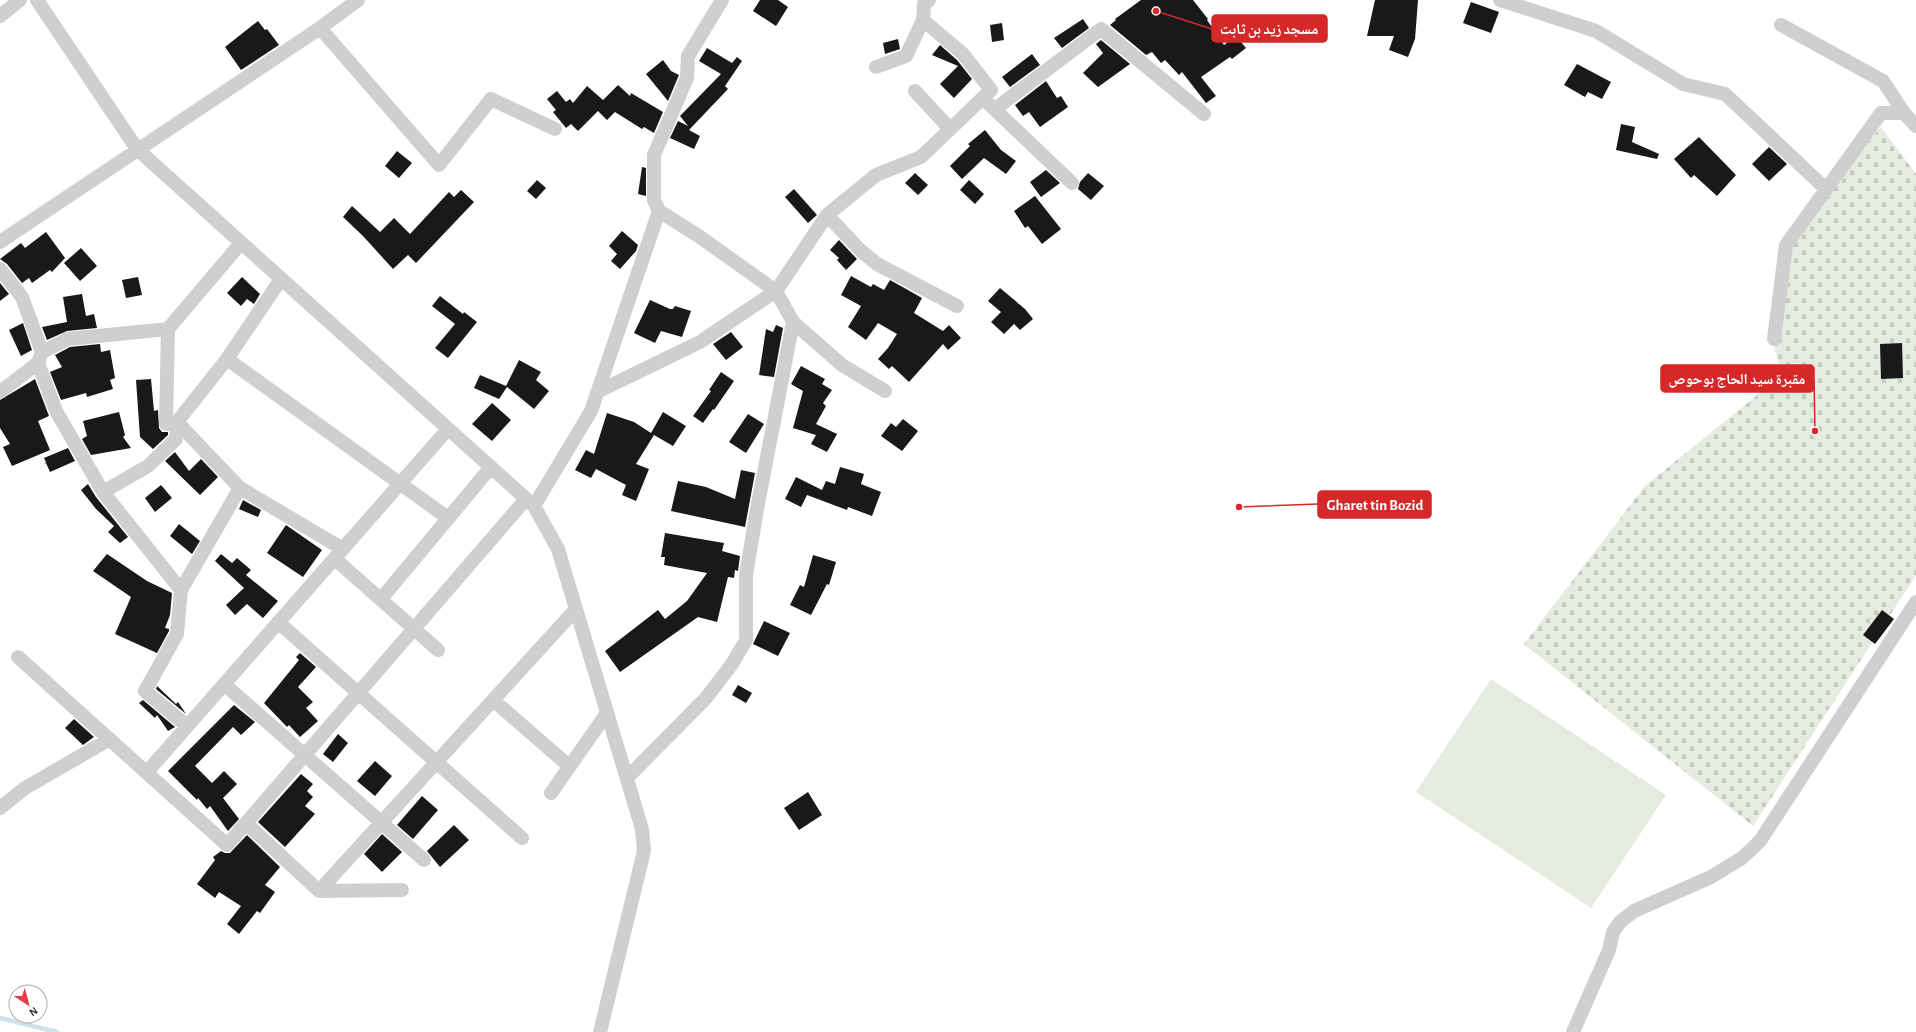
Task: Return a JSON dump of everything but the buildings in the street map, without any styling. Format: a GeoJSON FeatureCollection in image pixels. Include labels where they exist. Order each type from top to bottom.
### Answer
{"type":"FeatureCollection","features":[{"type":"Feature","properties":{"kind":"street"},"geometry":{"type":"LineString","coordinates":[[0,16],[20,0]]}},
{"type":"Feature","properties":{"kind":"street"},"geometry":{"type":"LineString","coordinates":[[37,0],[137,149],[530,502],[558,549],[642,829],[644,851],[600,1032]]}},
{"type":"Feature","properties":{"kind":"street"},"geometry":{"type":"LineString","coordinates":[[0,242],[320,28],[358,0]]}},
{"type":"Feature","properties":{"kind":"street"},"geometry":{"type":"LineString","coordinates":[[722,0],[688,56],[687,78],[654,155],[654,200],[659,211],[700,236],[776,291],[793,322],[842,365],[885,392]]}},
{"type":"Feature","properties":{"kind":"street"},"geometry":{"type":"LineString","coordinates":[[876,67],[906,56],[923,20],[924,4],[929,0]]}},
{"type":"Feature","properties":{"kind":"street"},"geometry":{"type":"LineString","coordinates":[[1500,0],[1596,31],[1683,84],[1725,94],[1826,190]]}},
{"type":"Feature","properties":{"kind":"street"},"geometry":{"type":"LineString","coordinates":[[597,392],[700,342],[776,291],[827,215],[876,175],[921,157],[991,90],[962,54],[923,20]]}},
{"type":"Feature","properties":{"kind":"street"},"geometry":{"type":"LineString","coordinates":[[1781,25],[1883,81],[1904,113],[1916,126]]}},
{"type":"Feature","properties":{"kind":"street"},"geometry":{"type":"LineString","coordinates":[[320,28],[439,165],[491,99],[555,129]]}},
{"type":"Feature","properties":{"kind":"street"},"geometry":{"type":"LineString","coordinates":[[995,109],[1101,29],[1204,114]]}},
{"type":"Feature","properties":{"kind":"street"},"geometry":{"type":"LineString","coordinates":[[915,91],[950,129]]}},
{"type":"Feature","properties":{"kind":"street"},"geometry":{"type":"LineString","coordinates":[[983,98],[1072,183]]}},
{"type":"Feature","properties":{"kind":"street"},"geometry":{"type":"LineString","coordinates":[[1774,338],[1786,245],[1881,113],[1904,113]]}},
{"type":"Feature","properties":{"kind":"street"},"geometry":{"type":"LineString","coordinates":[[18,657],[227,845],[414,629],[530,502],[591,411],[659,211]]}},
{"type":"Feature","properties":{"kind":"street"},"geometry":{"type":"LineString","coordinates":[[827,215],[860,250],[877,264],[957,306]]}},
{"type":"Feature","properties":{"kind":"street"},"geometry":{"type":"LineString","coordinates":[[177,422],[166,424],[168,329],[241,243]]}},
{"type":"Feature","properties":{"kind":"street"},"geometry":{"type":"LineString","coordinates":[[0,269],[22,297],[56,412],[103,492],[181,590]]}},
{"type":"Feature","properties":{"kind":"street"},"geometry":{"type":"LineString","coordinates":[[103,492],[148,466],[176,440],[177,422],[227,359],[281,279]]}},
{"type":"Feature","properties":{"kind":"street"},"geometry":{"type":"LineString","coordinates":[[627,778],[706,698],[732,664],[746,640],[746,575],[757,509],[793,322]]}},
{"type":"Feature","properties":{"kind":"street"},"geometry":{"type":"LineString","coordinates":[[0,392],[40,358],[68,339],[168,329]]}},
{"type":"Feature","properties":{"kind":"street"},"geometry":{"type":"LineString","coordinates":[[227,359],[448,518]]}},
{"type":"Feature","properties":{"kind":"street"},"geometry":{"type":"LineString","coordinates":[[177,422],[240,488],[339,554],[380,600],[438,650]]}},
{"type":"Feature","properties":{"kind":"street"},"geometry":{"type":"LineString","coordinates":[[147,772],[448,429]]}},
{"type":"Feature","properties":{"kind":"street"},"geometry":{"type":"LineString","coordinates":[[380,600],[491,467]]}},
{"type":"Feature","properties":{"kind":"street"},"geometry":{"type":"LineString","coordinates":[[187,726],[145,691],[177,634],[181,590],[240,488]]}},
{"type":"Feature","properties":{"kind":"street"},"geometry":{"type":"LineString","coordinates":[[1573,1032],[1609,950],[1613,932],[1620,922],[1634,910],[1711,877],[1742,858],[1760,841],[1916,602]]}},
{"type":"Feature","properties":{"kind":"street"},"geometry":{"type":"LineString","coordinates":[[320,891],[576,608]]}},
{"type":"Feature","properties":{"kind":"street"},"geometry":{"type":"LineString","coordinates":[[278,622],[522,838]]}},
{"type":"Feature","properties":{"kind":"street"},"geometry":{"type":"LineString","coordinates":[[224,684],[424,860]]}},
{"type":"Feature","properties":{"kind":"street"},"geometry":{"type":"LineString","coordinates":[[493,700],[569,766]]}},
{"type":"Feature","properties":{"kind":"street"},"geometry":{"type":"LineString","coordinates":[[551,793],[607,713]]}},
{"type":"Feature","properties":{"kind":"street"},"geometry":{"type":"LineString","coordinates":[[0,808],[25,788],[110,739]]}},
{"type":"Feature","properties":{"kind":"street"},"geometry":{"type":"LineString","coordinates":[[246,823],[320,891],[402,890]]}},
{"type":"Feature","properties":{"kind":"green space"},"geometry":{"type":"Polygon","coordinates":[[[1881,127],[1916,174],[1916,575],[1753,826],[1524,644],[1645,486],[1782,375],[1773,343],[1791,232],[1881,127]]]}},
{"type":"Feature","properties":{"kind":"green space"},"geometry":{"type":"Polygon","coordinates":[[[1491,679],[1666,795],[1591,908],[1416,792],[1491,679]]]}},
{"type":"Feature","properties":{"kind":"waterway"},"geometry":{"type":"LineString","coordinates":[[0,1018],[57,1032]]}},
{"type":"Feature","properties":{"kind":"place","name":"مسجد زيد بن ثابت"},"geometry":{"type":"Point","coordinates":[1156,11]}},
{"type":"Feature","properties":{"kind":"place","name":"مقبرة سيد الحاج بوحوص"},"geometry":{"type":"Point","coordinates":[1815,431]}},
{"type":"Feature","properties":{"kind":"place","name":"Gharet tin Bozid"},"geometry":{"type":"Point","coordinates":[1239,507]}}]}
